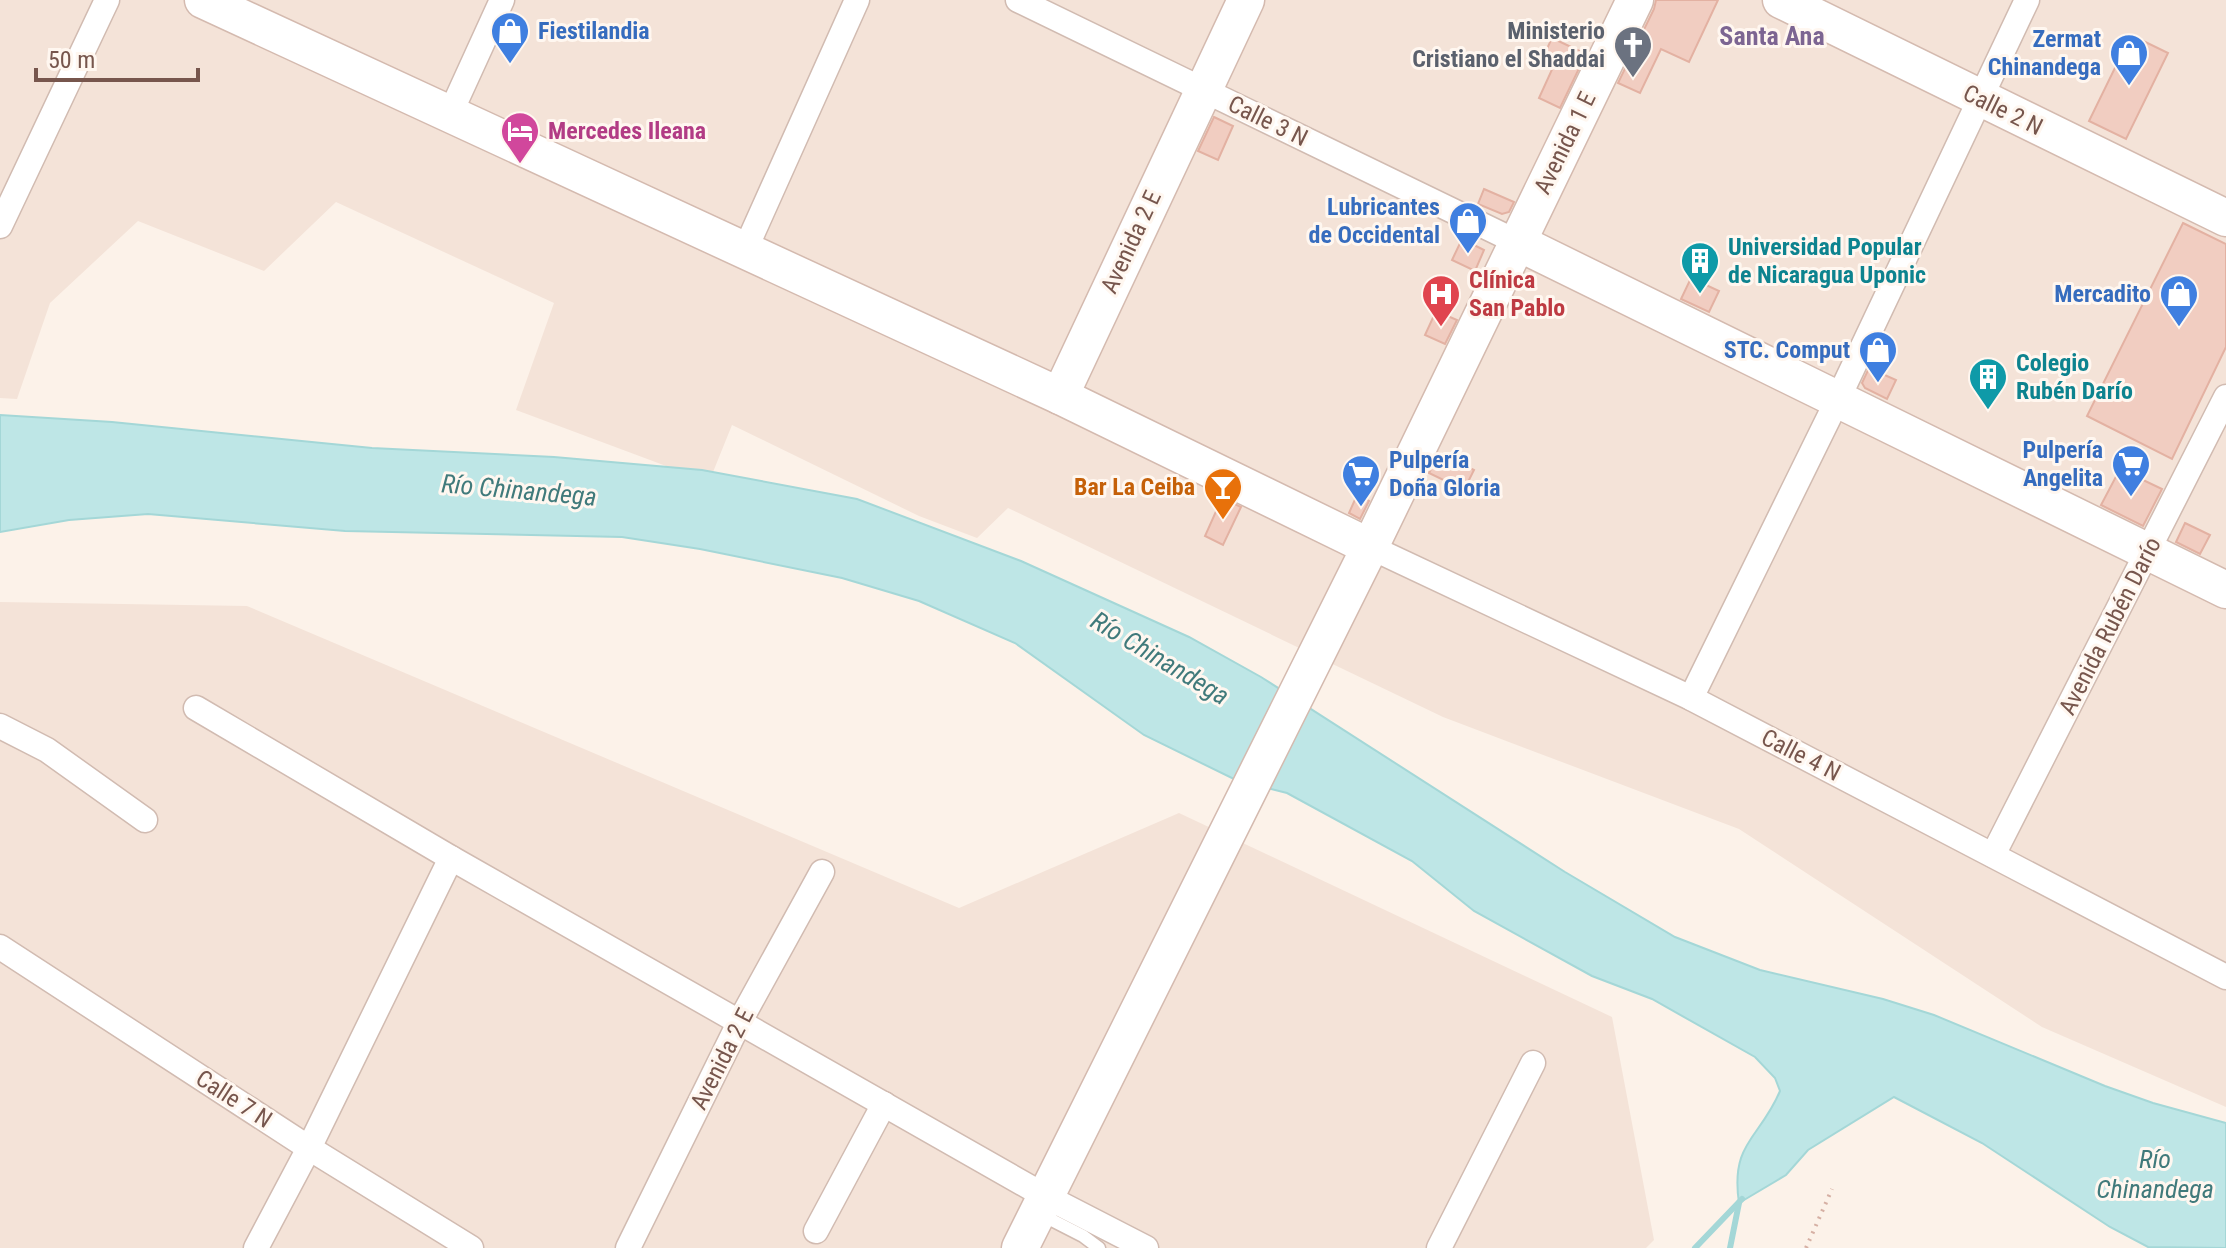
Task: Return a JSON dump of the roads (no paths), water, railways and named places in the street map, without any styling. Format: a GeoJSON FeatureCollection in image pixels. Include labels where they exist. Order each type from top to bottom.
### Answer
{"type":"FeatureCollection","features":[{"type":"Feature","properties":{"kind":"street"},"geometry":{"type":"LineString","coordinates":[[0,226],[107,0]]}},
{"type":"Feature","properties":{"kind":"street"},"geometry":{"type":"LineString","coordinates":[[203,0],[1060,396],[1370,547]]}},
{"type":"Feature","properties":{"kind":"street"},"geometry":{"type":"LineString","coordinates":[[450,114],[502,0]]}},
{"type":"Feature","properties":{"kind":"street"},"geometry":{"type":"LineString","coordinates":[[745,250],[857,0]]}},
{"type":"Feature","properties":{"kind":"street","name":"Calle 3 N"},"geometry":{"type":"LineString","coordinates":[[1018,0],[1517,242]]}},
{"type":"Feature","properties":{"kind":"street","name":"Avenida 2 E"},"geometry":{"type":"LineString","coordinates":[[1060,396],[1246,0]]}},
{"type":"Feature","properties":{"kind":"street","name":"Avenida 1 E"},"geometry":{"type":"LineString","coordinates":[[1020,1248],[1370,547],[1635,0]]}},
{"type":"Feature","properties":{"kind":"street","name":"Calle 2 N"},"geometry":{"type":"LineString","coordinates":[[1781,0],[2226,218]]}},
{"type":"Feature","properties":{"kind":"street"},"geometry":{"type":"LineString","coordinates":[[1691,698],[1837,401],[2027,0]]}},
{"type":"Feature","properties":{"kind":"street"},"geometry":{"type":"LineString","coordinates":[[1517,242],[2226,590]]}},
{"type":"Feature","properties":{"kind":"street","name":"Avenida Rubén Darío"},"geometry":{"type":"LineString","coordinates":[[1993,855],[2226,397]]}},
{"type":"Feature","properties":{"kind":"street","name":"Calle 4 N"},"geometry":{"type":"LineString","coordinates":[[1370,547],[1691,698],[2226,977]]}},
{"type":"Feature","properties":{"kind":"street"},"geometry":{"type":"LineString","coordinates":[[196,708],[451,858],[884,1104],[1041,1205],[1146,1248]]}},
{"type":"Feature","properties":{"kind":"street"},"geometry":{"type":"LineString","coordinates":[[0,726],[47,750],[145,820]]}},
{"type":"Feature","properties":{"kind":"street"},"geometry":{"type":"LineString","coordinates":[[256,1248],[309,1148],[451,858]]}},
{"type":"Feature","properties":{"kind":"street","name":"Avenida 2 E"},"geometry":{"type":"LineString","coordinates":[[628,1248],[740,1021],[822,872]]}},
{"type":"Feature","properties":{"kind":"street","name":"Calle 7 N"},"geometry":{"type":"LineString","coordinates":[[0,947],[309,1148],[471,1248]]}},
{"type":"Feature","properties":{"kind":"street"},"geometry":{"type":"LineString","coordinates":[[1439,1248],[1533,1063]]}},
{"type":"Feature","properties":{"kind":"street"},"geometry":{"type":"LineString","coordinates":[[816,1231],[884,1104]]}},
{"type":"Feature","properties":{"kind":"lane"},"geometry":{"type":"LineString","coordinates":[[1041,1205],[1099,1248]]}},
{"type":"Feature","properties":{"kind":"water","name":"Río Chinandega"},"geometry":{"type":"Polygon","coordinates":[[[0,415],[112,422],[372,448],[554,457],[702,470],[857,499],[1021,561],[1189,637],[1261,677],[1565,872],[1675,937],[1760,970],[1883,999],[1934,1015],[2105,1086],[2226,1123],[2226,1248],[2148,1247],[2110,1227],[1982,1143],[1894,1097],[1808,1150],[1786,1175],[1739,1203],[1737,1183],[1743,1153],[1780,1091],[1775,1078],[1755,1057],[1652,999],[1592,976],[1474,911],[1412,861],[1287,793],[1236,780],[1144,735],[1015,643],[919,601],[842,578],[700,549],[622,537],[345,531],[148,514],[69,520],[0,532],[0,415]]]}},
{"type":"Feature","properties":{"kind":"waterway"},"geometry":{"type":"LineString","coordinates":[[1695,1248],[1742,1199]]}},
{"type":"Feature","properties":{"kind":"waterway"},"geometry":{"type":"LineString","coordinates":[[1730,1248],[1739,1203]]}},
{"type":"Feature","properties":{"kind":"place","name":"Fiestilandia"},"geometry":{"type":"Point","coordinates":[510,65]}},
{"type":"Feature","properties":{"kind":"place","name":"Ministerio Cristiano el Shaddai"},"geometry":{"type":"Point","coordinates":[1633,79]}},
{"type":"Feature","properties":{"kind":"place","name":"Zermat Chinandega"},"geometry":{"type":"Point","coordinates":[2129,87]}},
{"type":"Feature","properties":{"kind":"place","name":"Mercedes Ileana"},"geometry":{"type":"Point","coordinates":[520,165]}},
{"type":"Feature","properties":{"kind":"place","name":"Lubricantes de Occidental"},"geometry":{"type":"Point","coordinates":[1468,255]}},
{"type":"Feature","properties":{"kind":"place","name":"Universidad Popular de Nicaragua Uponic"},"geometry":{"type":"Point","coordinates":[1700,295]}},
{"type":"Feature","properties":{"kind":"place","name":"Clínica San Pablo"},"geometry":{"type":"Point","coordinates":[1441,328]}},
{"type":"Feature","properties":{"kind":"place","name":"Mercadito"},"geometry":{"type":"Point","coordinates":[2179,328]}},
{"type":"Feature","properties":{"kind":"place","name":"STC. Comput"},"geometry":{"type":"Point","coordinates":[1878,384]}},
{"type":"Feature","properties":{"kind":"place","name":"Colegio Rubén Darío"},"geometry":{"type":"Point","coordinates":[1988,411]}},
{"type":"Feature","properties":{"kind":"place","name":"Pulpería Angelita"},"geometry":{"type":"Point","coordinates":[2131,498]}},
{"type":"Feature","properties":{"kind":"place","name":"Pulpería Doña Gloria"},"geometry":{"type":"Point","coordinates":[1361,508]}},
{"type":"Feature","properties":{"kind":"place","name":"Bar La Ceiba"},"geometry":{"type":"Point","coordinates":[1223,521]}},
{"type":"Feature","properties":{"kind":"district","name":"Santa Ana"},"geometry":{"type":"Point","coordinates":[1772,36]}}]}
